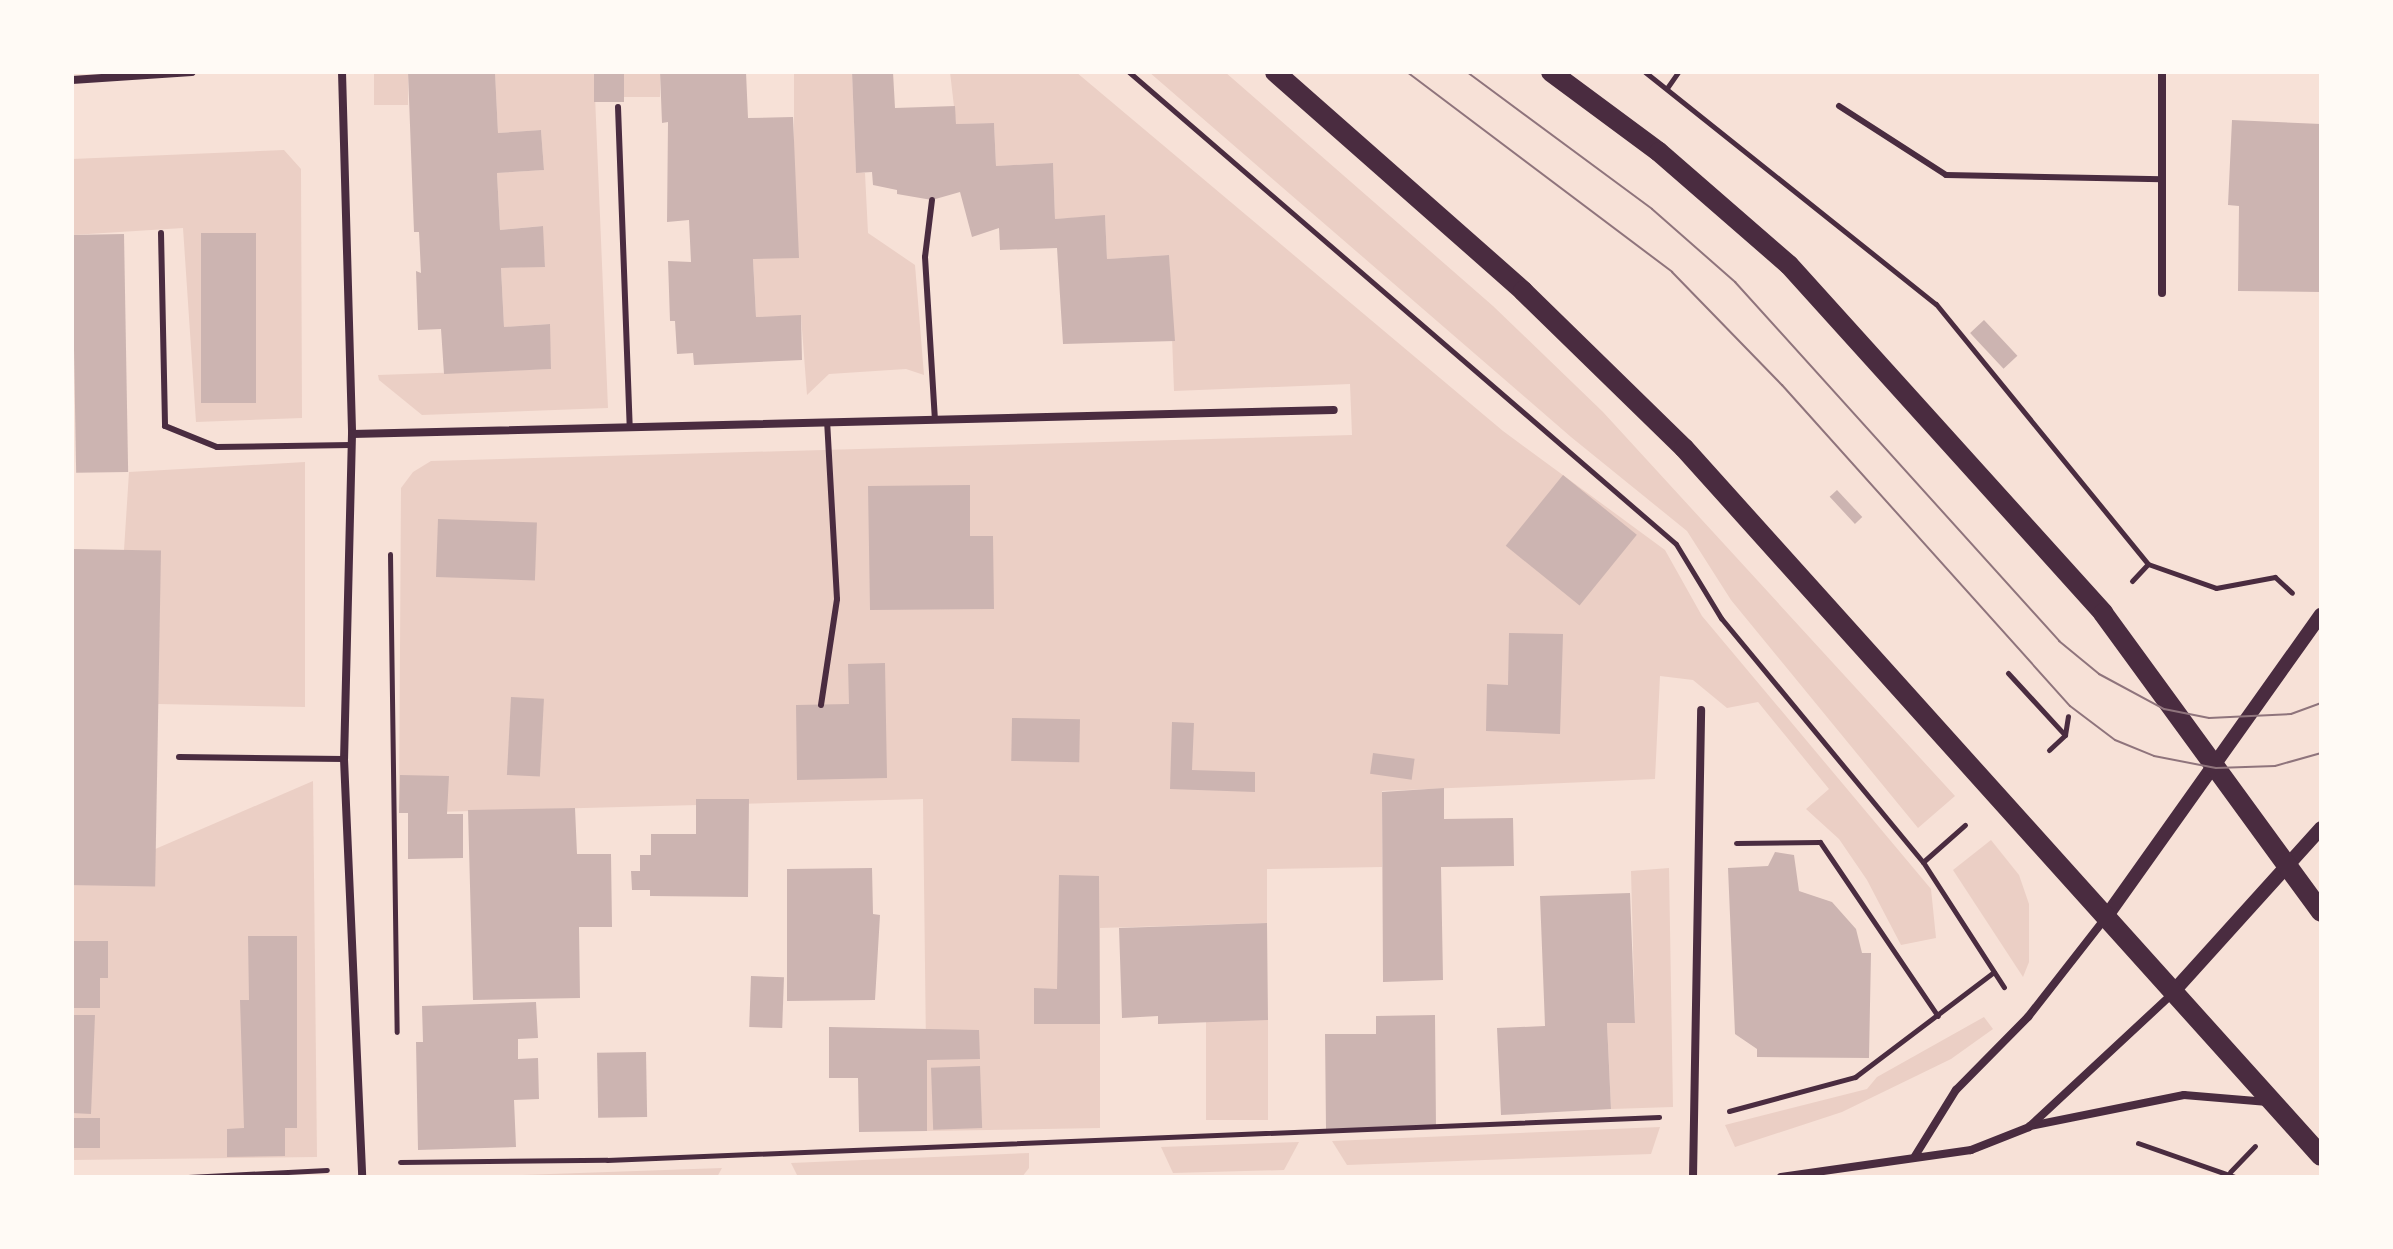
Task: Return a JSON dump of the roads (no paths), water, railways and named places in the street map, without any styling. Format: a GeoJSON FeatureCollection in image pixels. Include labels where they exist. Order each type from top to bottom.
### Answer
{"type":"FeatureCollection","features":[{"type":"Feature","properties":{"kind":"main road"},"geometry":{"type":"LineString","coordinates":[[1275,72],[1523,291],[1684,448],[2321,1156]]}},
{"type":"Feature","properties":{"kind":"main road"},"geometry":{"type":"LineString","coordinates":[[1551,72],[1659,152],[1789,265],[2103,613],[2321,912]]}},
{"type":"Feature","properties":{"kind":"street"},"geometry":{"type":"LineString","coordinates":[[72,80],[192,72]]}},
{"type":"Feature","properties":{"kind":"street"},"geometry":{"type":"LineString","coordinates":[[342,72],[352,434],[344,759],[362,1177]]}},
{"type":"Feature","properties":{"kind":"street"},"geometry":{"type":"LineString","coordinates":[[2162,72],[2162,293]]}},
{"type":"Feature","properties":{"kind":"street"},"geometry":{"type":"LineString","coordinates":[[352,434],[1334,410]]}},
{"type":"Feature","properties":{"kind":"street"},"geometry":{"type":"LineString","coordinates":[[1915,1156],[1956,1090],[2028,1017],[2106,917],[2216,768],[2245,717],[2321,615]]}},
{"type":"Feature","properties":{"kind":"street"},"geometry":{"type":"LineString","coordinates":[[1693,1177],[1701,710]]}},
{"type":"Feature","properties":{"kind":"street"},"geometry":{"type":"LineString","coordinates":[[2029,1127],[2173,992],[2290,868],[2321,828]]}},
{"type":"Feature","properties":{"kind":"street"},"geometry":{"type":"LineString","coordinates":[[1781,1177],[1971,1150],[2029,1127],[2184,1095],[2273,1102]]}},
{"type":"Feature","properties":{"kind":"lane"},"geometry":{"type":"LineString","coordinates":[[1839,106],[1946,175],[2162,179]]}},
{"type":"Feature","properties":{"kind":"lane"},"geometry":{"type":"LineString","coordinates":[[618,107],[630,427]]}},
{"type":"Feature","properties":{"kind":"lane"},"geometry":{"type":"LineString","coordinates":[[932,200],[925,257],[935,420]]}},
{"type":"Feature","properties":{"kind":"lane"},"geometry":{"type":"LineString","coordinates":[[161,233],[165,426],[217,447],[351,445]]}},
{"type":"Feature","properties":{"kind":"lane"},"geometry":{"type":"LineString","coordinates":[[821,705],[837,599],[827,422]]}},
{"type":"Feature","properties":{"kind":"lane"},"geometry":{"type":"LineString","coordinates":[[179,757],[344,759]]}},
{"type":"Feature","properties":{"kind":"tram line"},"geometry":{"type":"LineString","coordinates":[[1407,72],[1672,272],[1782,385],[2070,706],[2115,740],[2154,756],[2216,768],[2275,766],[2321,753]]}},
{"type":"Feature","properties":{"kind":"tram line"},"geometry":{"type":"LineString","coordinates":[[1467,72],[1652,209],[1735,282],[2059,641],[2099,674],[2164,709],[2209,718],[2291,714],[2321,703]]}}]}
